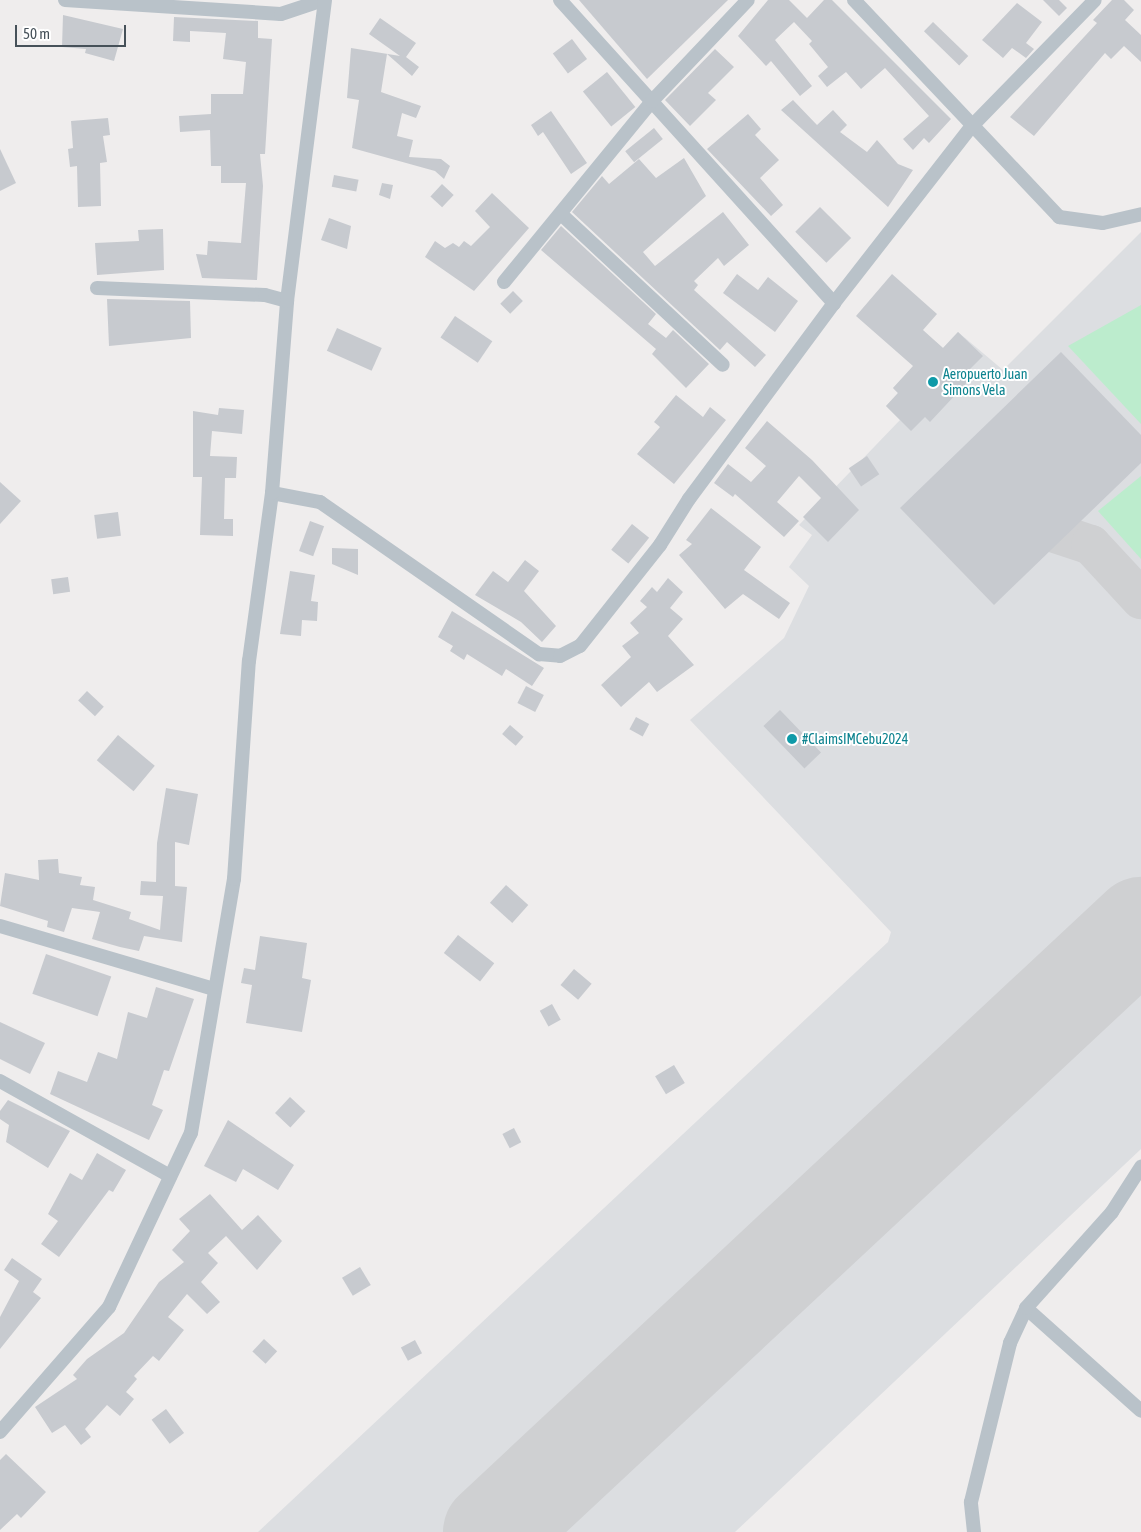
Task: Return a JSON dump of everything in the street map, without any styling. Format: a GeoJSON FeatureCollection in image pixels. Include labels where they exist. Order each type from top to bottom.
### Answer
{"type":"FeatureCollection","features":[{"type":"Feature","properties":{"kind":"street"},"geometry":{"type":"LineString","coordinates":[[0,1432],[11,1422],[109,1307],[191,1133],[234,879],[239,756],[272,493],[287,301],[324,0],[281,14],[65,0]]}},
{"type":"Feature","properties":{"kind":"street"},"geometry":{"type":"LineString","coordinates":[[560,0],[834,303]]}},
{"type":"Feature","properties":{"kind":"street"},"geometry":{"type":"LineString","coordinates":[[504,282],[652,101],[748,0]]}},
{"type":"Feature","properties":{"kind":"street"},"geometry":{"type":"LineString","coordinates":[[854,0],[971,127],[1059,217],[1103,222],[1141,214]]}},
{"type":"Feature","properties":{"kind":"street"},"geometry":{"type":"LineString","coordinates":[[272,493],[320,502],[539,654],[560,656],[580,646],[660,545],[689,498],[834,303],[971,127],[1095,0]]}},
{"type":"Feature","properties":{"kind":"street"},"geometry":{"type":"LineString","coordinates":[[561,214],[723,365]]}},
{"type":"Feature","properties":{"kind":"street"},"geometry":{"type":"LineString","coordinates":[[97,288],[265,295],[287,301]]}},
{"type":"Feature","properties":{"kind":"street"},"geometry":{"type":"LineString","coordinates":[[0,926],[214,990]]}},
{"type":"Feature","properties":{"kind":"street"},"geometry":{"type":"LineString","coordinates":[[0,1081],[170,1176]]}},
{"type":"Feature","properties":{"kind":"street"},"geometry":{"type":"LineString","coordinates":[[974,1532],[971,1502],[1010,1343],[1026,1308],[1112,1212],[1141,1167]]}},
{"type":"Feature","properties":{"kind":"street"},"geometry":{"type":"LineString","coordinates":[[1026,1308],[1141,1411]]}},
{"type":"Feature","properties":{"kind":"street"},"geometry":{"type":"LineString","coordinates":[[0,1412],[11,1422]]}},
{"type":"Feature","properties":{"kind":"shaded area"},"geometry":{"type":"Polygon","coordinates":[[[1141,232],[1141,1149],[735,1532],[258,1532],[888,942],[891,932],[690,720],[784,638],[809,586],[789,567],[812,535],[799,525],[900,420],[886,406],[898,393],[893,388],[936,342],[943,348],[958,332],[1003,370],[1141,232]]]}},
{"type":"Feature","properties":{"kind":"green space"},"geometry":{"type":"Polygon","coordinates":[[[1141,305],[1141,424],[1068,346],[1141,305]]]}},
{"type":"Feature","properties":{"kind":"green space"},"geometry":{"type":"Polygon","coordinates":[[[1141,476],[1141,559],[1098,511],[1141,476]]]}},
{"type":"Feature","properties":{"kind":"building"},"geometry":{"type":"Polygon","coordinates":[[[579,0],[728,0],[647,79],[579,0]]]}},
{"type":"Feature","properties":{"kind":"building"},"geometry":{"type":"Polygon","coordinates":[[[768,0],[789,0],[807,18],[824,0],[832,0],[951,119],[929,143],[924,138],[913,150],[903,139],[929,116],[885,68],[861,89],[846,72],[827,87],[818,76],[828,67],[809,44],[812,41],[794,22],[775,40],[812,86],[800,96],[771,61],[766,66],[738,36],[768,0]]]}},
{"type":"Feature","properties":{"kind":"building"},"geometry":{"type":"Polygon","coordinates":[[[1043,0],[1059,0],[1067,8],[1059,16],[1043,0]]]}},
{"type":"Feature","properties":{"kind":"building"},"geometry":{"type":"Polygon","coordinates":[[[1112,0],[1124,0],[1134,10],[1125,20],[1141,35],[1141,62],[1124,46],[1111,59],[1105,53],[1034,136],[1010,117],[1097,23],[1093,20],[1112,0]]]}},
{"type":"Feature","properties":{"kind":"building"},"geometry":{"type":"Polygon","coordinates":[[[1017,3],[1042,22],[1026,43],[1034,49],[1026,58],[1012,48],[1003,58],[982,40],[1017,3]]]}},
{"type":"Feature","properties":{"kind":"building"},"geometry":{"type":"Polygon","coordinates":[[[63,15],[123,29],[114,61],[85,53],[86,49],[62,47],[63,15]]]}},
{"type":"Feature","properties":{"kind":"building"},"geometry":{"type":"Polygon","coordinates":[[[174,17],[258,21],[258,38],[272,39],[265,154],[260,154],[263,186],[257,280],[202,278],[196,254],[207,255],[208,241],[241,243],[246,183],[221,183],[221,166],[211,166],[210,130],[180,132],[179,116],[211,114],[211,94],[243,94],[246,62],[223,59],[226,33],[190,31],[190,42],[173,41],[174,17]]]}},
{"type":"Feature","properties":{"kind":"building"},"geometry":{"type":"Polygon","coordinates":[[[380,18],[416,43],[406,57],[419,67],[412,76],[387,54],[381,92],[421,106],[416,118],[402,113],[397,136],[413,140],[409,157],[441,159],[450,166],[444,179],[435,171],[352,148],[359,100],[347,98],[351,48],[400,56],[369,34],[380,18]]]}},
{"type":"Feature","properties":{"kind":"building"},"geometry":{"type":"Polygon","coordinates":[[[933,22],[968,56],[959,65],[924,31],[933,22]]]}},
{"type":"Feature","properties":{"kind":"building"},"geometry":{"type":"Polygon","coordinates":[[[572,39],[587,59],[568,73],[553,53],[572,39]]]}},
{"type":"Feature","properties":{"kind":"building"},"geometry":{"type":"Polygon","coordinates":[[[715,49],[734,67],[708,93],[716,100],[690,126],[665,100],[715,49]]]}},
{"type":"Feature","properties":{"kind":"building"},"geometry":{"type":"Polygon","coordinates":[[[607,72],[635,107],[611,126],[583,92],[607,72]]]}},
{"type":"Feature","properties":{"kind":"building"},"geometry":{"type":"Polygon","coordinates":[[[793,100],[817,125],[833,110],[847,125],[840,132],[867,152],[877,140],[898,164],[913,170],[888,207],[781,110],[793,100]]]}},
{"type":"Feature","properties":{"kind":"building"},"geometry":{"type":"Polygon","coordinates":[[[551,111],[587,163],[571,174],[543,132],[538,136],[531,125],[551,111]]]}},
{"type":"Feature","properties":{"kind":"building"},"geometry":{"type":"Polygon","coordinates":[[[748,114],[761,129],[755,135],[779,160],[760,178],[783,205],[771,216],[707,149],[748,114]]]}},
{"type":"Feature","properties":{"kind":"building"},"geometry":{"type":"Polygon","coordinates":[[[108,118],[110,135],[103,136],[107,162],[100,163],[101,206],[78,207],[77,166],[70,167],[68,149],[73,148],[71,121],[108,118]]]}},
{"type":"Feature","properties":{"kind":"building"},"geometry":{"type":"Polygon","coordinates":[[[654,128],[663,139],[634,162],[625,151],[654,128]]]}},
{"type":"Feature","properties":{"kind":"building"},"geometry":{"type":"Polygon","coordinates":[[[0,149],[16,183],[0,191],[0,149]]]}},
{"type":"Feature","properties":{"kind":"building"},"geometry":{"type":"Polygon","coordinates":[[[684,158],[706,196],[643,252],[655,266],[723,212],[749,245],[724,266],[718,258],[694,281],[698,285],[694,290],[766,355],[755,367],[727,342],[720,350],[572,212],[602,176],[609,184],[639,159],[656,178],[684,158]]]}},
{"type":"Feature","properties":{"kind":"building"},"geometry":{"type":"Polygon","coordinates":[[[334,175],[359,180],[356,192],[332,187],[334,175]]]}},
{"type":"Feature","properties":{"kind":"building"},"geometry":{"type":"Polygon","coordinates":[[[382,183],[393,185],[390,199],[379,195],[382,183]]]}},
{"type":"Feature","properties":{"kind":"building"},"geometry":{"type":"Polygon","coordinates":[[[442,184],[454,195],[442,207],[430,196],[442,184]]]}},
{"type":"Feature","properties":{"kind":"building"},"geometry":{"type":"Polygon","coordinates":[[[492,193],[529,228],[474,291],[425,257],[435,241],[445,248],[453,243],[459,247],[464,241],[471,246],[490,227],[475,211],[492,193]]]}},
{"type":"Feature","properties":{"kind":"building"},"geometry":{"type":"Polygon","coordinates":[[[820,207],[851,238],[826,263],[795,232],[820,207]]]}},
{"type":"Feature","properties":{"kind":"building"},"geometry":{"type":"Polygon","coordinates":[[[329,218],[351,226],[347,249],[321,240],[329,218]]]}},
{"type":"Feature","properties":{"kind":"building"},"geometry":{"type":"Polygon","coordinates":[[[561,226],[656,314],[648,324],[666,338],[673,330],[709,364],[686,388],[652,354],[656,349],[541,250],[561,226]]]}},
{"type":"Feature","properties":{"kind":"building"},"geometry":{"type":"Polygon","coordinates":[[[163,229],[164,270],[97,275],[95,243],[139,241],[138,230],[163,229]]]}},
{"type":"Feature","properties":{"kind":"building"},"geometry":{"type":"Polygon","coordinates":[[[737,274],[758,290],[768,277],[798,301],[775,332],[723,293],[737,274]]]}},
{"type":"Feature","properties":{"kind":"building"},"geometry":{"type":"Polygon","coordinates":[[[892,274],[937,314],[923,330],[943,348],[958,332],[983,356],[968,371],[973,376],[930,422],[925,417],[911,431],[886,406],[898,393],[893,388],[913,366],[856,316],[892,274]]]}},
{"type":"Feature","properties":{"kind":"building"},"geometry":{"type":"Polygon","coordinates":[[[513,291],[523,301],[510,314],[500,304],[513,291]]]}},
{"type":"Feature","properties":{"kind":"building"},"geometry":{"type":"Polygon","coordinates":[[[107,299],[190,301],[191,338],[109,346],[107,299]]]}},
{"type":"Feature","properties":{"kind":"building"},"geometry":{"type":"Polygon","coordinates":[[[455,316],[492,341],[478,363],[440,338],[455,316]]]}},
{"type":"Feature","properties":{"kind":"building"},"geometry":{"type":"Polygon","coordinates":[[[337,328],[382,348],[372,371],[327,351],[337,328]]]}},
{"type":"Feature","properties":{"kind":"building"},"geometry":{"type":"Polygon","coordinates":[[[1061,352],[1141,435],[1141,463],[994,605],[900,508],[1061,352]]]}},
{"type":"Feature","properties":{"kind":"building"},"geometry":{"type":"Polygon","coordinates":[[[676,395],[703,417],[710,407],[726,420],[674,484],[637,454],[660,427],[654,422],[676,395]]]}},
{"type":"Feature","properties":{"kind":"building"},"geometry":{"type":"Polygon","coordinates":[[[219,408],[244,410],[242,434],[212,431],[210,456],[237,457],[236,478],[225,478],[224,519],[233,519],[233,536],[200,535],[202,477],[193,477],[193,411],[218,415],[219,408]]]}},
{"type":"Feature","properties":{"kind":"building"},"geometry":{"type":"Polygon","coordinates":[[[767,421],[812,460],[859,510],[828,542],[803,517],[821,498],[799,476],[777,502],[799,521],[784,537],[735,494],[733,497],[714,483],[728,464],[751,482],[766,466],[745,448],[767,421]]]}},
{"type":"Feature","properties":{"kind":"building"},"geometry":{"type":"Polygon","coordinates":[[[867,456],[879,474],[861,487],[849,468],[867,456]]]}},
{"type":"Feature","properties":{"kind":"building"},"geometry":{"type":"Polygon","coordinates":[[[0,482],[21,501],[0,524],[0,482]]]}},
{"type":"Feature","properties":{"kind":"building"},"geometry":{"type":"Polygon","coordinates":[[[711,508],[761,547],[744,570],[790,603],[779,619],[743,594],[725,609],[679,555],[692,544],[686,540],[711,508]]]}},
{"type":"Feature","properties":{"kind":"building"},"geometry":{"type":"Polygon","coordinates":[[[118,512],[121,536],[97,539],[94,515],[118,512]]]}},
{"type":"Feature","properties":{"kind":"building"},"geometry":{"type":"Polygon","coordinates":[[[310,521],[324,526],[313,556],[299,551],[310,521]]]}},
{"type":"Feature","properties":{"kind":"building"},"geometry":{"type":"Polygon","coordinates":[[[632,524],[649,538],[628,563],[611,550],[632,524]]]}},
{"type":"Feature","properties":{"kind":"building"},"geometry":{"type":"Polygon","coordinates":[[[332,548],[358,549],[358,575],[332,564],[332,548]]]}},
{"type":"Feature","properties":{"kind":"building"},"geometry":{"type":"Polygon","coordinates":[[[525,560],[539,571],[524,591],[556,626],[542,642],[521,622],[475,595],[493,571],[508,582],[525,560]]]}},
{"type":"Feature","properties":{"kind":"building"},"geometry":{"type":"Polygon","coordinates":[[[290,571],[315,575],[311,601],[318,602],[317,621],[302,620],[301,636],[280,634],[290,571]]]}},
{"type":"Feature","properties":{"kind":"building"},"geometry":{"type":"Polygon","coordinates":[[[68,577],[70,592],[53,594],[51,579],[68,577]]]}},
{"type":"Feature","properties":{"kind":"building"},"geometry":{"type":"Polygon","coordinates":[[[668,578],[683,592],[670,608],[683,619],[668,636],[694,665],[657,692],[649,682],[621,707],[601,685],[631,657],[622,646],[639,633],[630,623],[647,607],[640,601],[652,587],[657,592],[668,578]]]}},
{"type":"Feature","properties":{"kind":"building"},"geometry":{"type":"Polygon","coordinates":[[[452,611],[544,668],[532,686],[506,669],[502,676],[467,654],[464,660],[450,651],[453,646],[438,637],[452,611]]]}},
{"type":"Feature","properties":{"kind":"building"},"geometry":{"type":"Polygon","coordinates":[[[526,686],[544,695],[535,712],[517,703],[526,686]]]}},
{"type":"Feature","properties":{"kind":"building"},"geometry":{"type":"Polygon","coordinates":[[[87,691],[104,707],[95,716],[78,701],[87,691]]]}},
{"type":"Feature","properties":{"kind":"building","name":"#ClaimsIMCebu2024"},"geometry":{"type":"Polygon","coordinates":[[[780,710],[821,752],[804,768],[763,726],[780,710]]]}},
{"type":"Feature","properties":{"kind":"building"},"geometry":{"type":"Polygon","coordinates":[[[636,717],[649,724],[643,736],[629,729],[636,717]]]}},
{"type":"Feature","properties":{"kind":"building"},"geometry":{"type":"Polygon","coordinates":[[[510,725],[524,737],[516,746],[502,734],[510,725]]]}},
{"type":"Feature","properties":{"kind":"building"},"geometry":{"type":"Polygon","coordinates":[[[118,735],[155,766],[134,791],[97,760],[118,735]]]}},
{"type":"Feature","properties":{"kind":"building"},"geometry":{"type":"Polygon","coordinates":[[[166,788],[198,794],[189,845],[175,842],[175,886],[187,887],[182,942],[144,936],[139,951],[92,939],[100,912],[72,908],[64,932],[47,927],[48,921],[0,906],[5,873],[39,880],[38,860],[58,859],[59,873],[82,877],[80,885],[95,887],[93,900],[131,912],[129,919],[160,930],[163,896],[140,895],[141,881],[156,882],[157,843],[166,788]]]}},
{"type":"Feature","properties":{"kind":"building"},"geometry":{"type":"Polygon","coordinates":[[[506,885],[528,905],[512,923],[490,903],[506,885]]]}},
{"type":"Feature","properties":{"kind":"building"},"geometry":{"type":"Polygon","coordinates":[[[458,935],[494,963],[480,981],[444,953],[458,935]]]}},
{"type":"Feature","properties":{"kind":"building"},"geometry":{"type":"Polygon","coordinates":[[[260,936],[307,943],[302,978],[311,980],[302,1032],[246,1023],[252,985],[241,983],[244,968],[255,970],[260,936]]]}},
{"type":"Feature","properties":{"kind":"building"},"geometry":{"type":"Polygon","coordinates":[[[46,954],[111,976],[98,1016],[32,994],[46,954]]]}},
{"type":"Feature","properties":{"kind":"building"},"geometry":{"type":"Polygon","coordinates":[[[574,969],[592,984],[578,1000],[561,985],[574,969]]]}},
{"type":"Feature","properties":{"kind":"building"},"geometry":{"type":"Polygon","coordinates":[[[156,987],[194,999],[169,1071],[164,1070],[152,1105],[163,1110],[149,1140],[50,1094],[58,1071],[87,1082],[98,1052],[117,1059],[128,1012],[147,1018],[156,987]]]}},
{"type":"Feature","properties":{"kind":"building"},"geometry":{"type":"Polygon","coordinates":[[[552,1004],[561,1020],[548,1027],[540,1011],[552,1004]]]}},
{"type":"Feature","properties":{"kind":"building"},"geometry":{"type":"Polygon","coordinates":[[[0,1022],[45,1043],[30,1074],[0,1059],[0,1022]]]}},
{"type":"Feature","properties":{"kind":"building"},"geometry":{"type":"Polygon","coordinates":[[[674,1065],[685,1083],[666,1094],[655,1076],[674,1065]]]}},
{"type":"Feature","properties":{"kind":"building"},"geometry":{"type":"Polygon","coordinates":[[[290,1097],[305,1111],[290,1127],[275,1113],[290,1097]]]}},
{"type":"Feature","properties":{"kind":"building"},"geometry":{"type":"Polygon","coordinates":[[[8,1100],[70,1131],[48,1168],[6,1142],[9,1125],[0,1119],[0,1111],[8,1100]]]}},
{"type":"Feature","properties":{"kind":"building"},"geometry":{"type":"Polygon","coordinates":[[[228,1120],[294,1165],[278,1190],[243,1169],[236,1182],[204,1166],[228,1120]]]}},
{"type":"Feature","properties":{"kind":"building"},"geometry":{"type":"Polygon","coordinates":[[[514,1128],[521,1142],[510,1148],[502,1134],[514,1128]]]}},
{"type":"Feature","properties":{"kind":"building"},"geometry":{"type":"Polygon","coordinates":[[[97,1153],[126,1170],[113,1192],[109,1190],[59,1257],[41,1244],[58,1221],[48,1214],[70,1173],[82,1180],[97,1153]]]}},
{"type":"Feature","properties":{"kind":"building"},"geometry":{"type":"Polygon","coordinates":[[[210,1194],[242,1230],[258,1215],[282,1241],[257,1270],[226,1236],[208,1253],[218,1263],[201,1282],[220,1302],[207,1314],[187,1294],[168,1317],[184,1330],[159,1361],[153,1356],[134,1376],[137,1379],[126,1392],[134,1399],[120,1416],[107,1405],[85,1429],[91,1437],[81,1445],[65,1425],[52,1433],[35,1407],[77,1379],[73,1375],[87,1359],[124,1333],[159,1282],[184,1262],[172,1250],[190,1231],[179,1219],[210,1194]]]}},
{"type":"Feature","properties":{"kind":"building"},"geometry":{"type":"Polygon","coordinates":[[[12,1258],[42,1279],[33,1292],[41,1298],[0,1349],[0,1317],[19,1281],[4,1270],[12,1258]]]}},
{"type":"Feature","properties":{"kind":"building"},"geometry":{"type":"Polygon","coordinates":[[[360,1267],[371,1285],[353,1296],[342,1278],[360,1267]]]}},
{"type":"Feature","properties":{"kind":"building"},"geometry":{"type":"Polygon","coordinates":[[[264,1339],[277,1351],[266,1364],[252,1351],[264,1339]]]}},
{"type":"Feature","properties":{"kind":"building"},"geometry":{"type":"Polygon","coordinates":[[[415,1340],[422,1353],[408,1361],[401,1348],[415,1340]]]}},
{"type":"Feature","properties":{"kind":"building"},"geometry":{"type":"Polygon","coordinates":[[[166,1409],[184,1433],[170,1444],[152,1420],[166,1409]]]}},
{"type":"Feature","properties":{"kind":"building"},"geometry":{"type":"Polygon","coordinates":[[[6,1454],[46,1492],[21,1518],[17,1514],[0,1530],[0,1460],[6,1454]]]}},
{"type":"Feature","properties":{"kind":"taxiway"},"geometry":{"type":"LineString","coordinates":[[1011,528],[1049,531],[1091,545],[1141,599]]}},
{"type":"Feature","properties":{"kind":"runway"},"geometry":{"type":"LineString","coordinates":[[493,1532],[1141,927]]}},
{"type":"Feature","properties":{"kind":"place","name":"Aeropuerto Juan Simons Vela"},"geometry":{"type":"Point","coordinates":[933,382]}},
{"type":"Feature","properties":{"kind":"place","name":"#ClaimsIMCebu2024"},"geometry":{"type":"Point","coordinates":[792,739]}}]}
